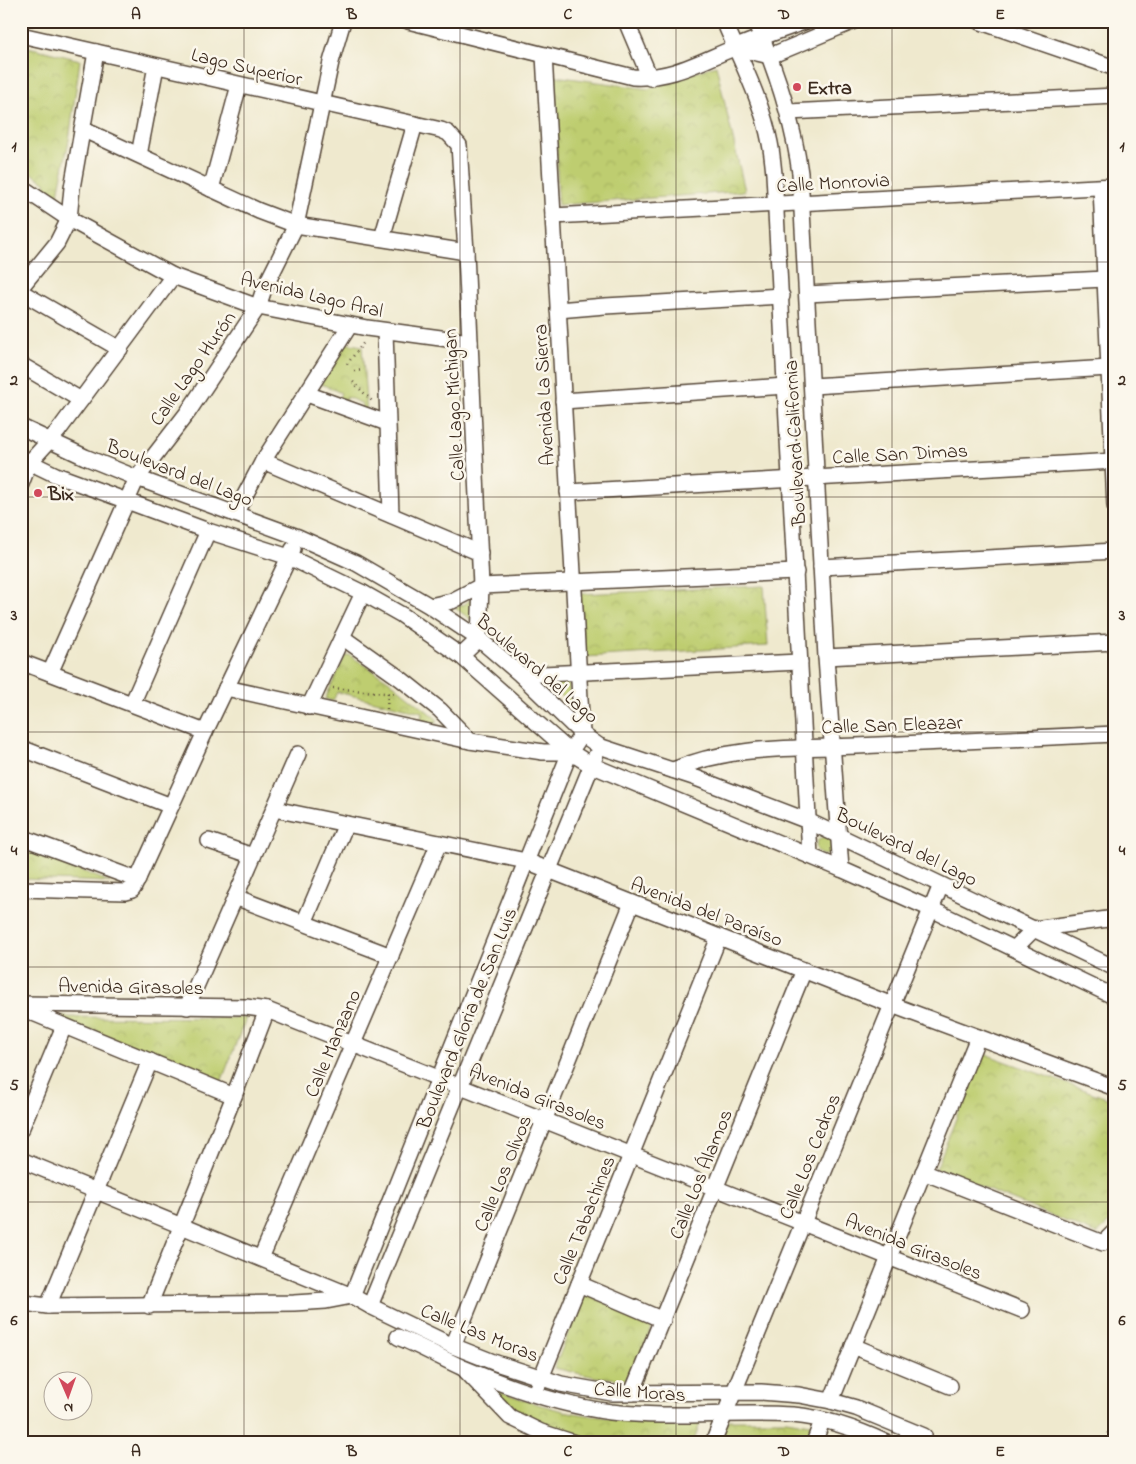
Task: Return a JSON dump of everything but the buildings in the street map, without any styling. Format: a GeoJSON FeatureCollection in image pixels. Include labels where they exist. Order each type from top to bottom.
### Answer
{"type":"FeatureCollection","features":[{"type":"Feature","properties":{"kind":"street","name":"Calle Lago Hurón"},"geometry":{"type":"LineString","coordinates":[[50,673],[137,478],[188,412],[258,306],[264,289],[296,225],[331,62],[343,21]]}},
{"type":"Feature","properties":{"kind":"street"},"geometry":{"type":"LineString","coordinates":[[408,21],[633,77],[650,78],[672,74],[806,21]]}},
{"type":"Feature","properties":{"kind":"street"},"geometry":{"type":"LineString","coordinates":[[626,21],[650,78]]}},
{"type":"Feature","properties":{"kind":"street","name":"Boulevard California"},"geometry":{"type":"LineString","coordinates":[[724,21],[754,91],[770,143],[777,205],[810,856]]}},
{"type":"Feature","properties":{"kind":"street","name":"Boulevard California"},"geometry":{"type":"LineString","coordinates":[[755,21],[770,56],[797,145],[802,203],[826,657],[841,869]]}},
{"type":"Feature","properties":{"kind":"street"},"geometry":{"type":"LineString","coordinates":[[735,48],[770,56],[854,21]]}},
{"type":"Feature","properties":{"kind":"street"},"geometry":{"type":"LineString","coordinates":[[978,21],[1115,68]]}},
{"type":"Feature","properties":{"kind":"street","name":"Lago Superior"},"geometry":{"type":"LineString","coordinates":[[21,35],[448,132],[458,146]]}},
{"type":"Feature","properties":{"kind":"street"},"geometry":{"type":"LineString","coordinates":[[21,287],[57,243],[69,219],[96,52]]}},
{"type":"Feature","properties":{"kind":"street","name":"Avenida La Sierra"},"geometry":{"type":"LineString","coordinates":[[544,55],[582,734]]}},
{"type":"Feature","properties":{"kind":"street"},"geometry":{"type":"LineString","coordinates":[[139,155],[156,66]]}},
{"type":"Feature","properties":{"kind":"street"},"geometry":{"type":"LineString","coordinates":[[211,190],[239,85]]}},
{"type":"Feature","properties":{"kind":"street"},"geometry":{"type":"LineString","coordinates":[[788,112],[1115,96]]}},
{"type":"Feature","properties":{"kind":"street"},"geometry":{"type":"LineString","coordinates":[[382,238],[415,124]]}},
{"type":"Feature","properties":{"kind":"street"},"geometry":{"type":"LineString","coordinates":[[82,130],[211,190],[296,225],[466,252]]}},
{"type":"Feature","properties":{"kind":"street","name":"Calle Lago Míchigan"},"geometry":{"type":"LineString","coordinates":[[458,146],[466,252],[480,553],[479,639]]}},
{"type":"Feature","properties":{"kind":"street","name":"Avenida Lago Aral"},"geometry":{"type":"LineString","coordinates":[[21,187],[69,219],[173,276],[258,306],[350,325],[470,342]]}},
{"type":"Feature","properties":{"kind":"street"},"geometry":{"type":"LineString","coordinates":[[1108,187],[1105,278],[1115,506]]}},
{"type":"Feature","properties":{"kind":"street","name":"Calle Monrovia"},"geometry":{"type":"LineString","coordinates":[[553,216],[1108,187]]}},
{"type":"Feature","properties":{"kind":"street"},"geometry":{"type":"LineString","coordinates":[[21,484],[25,460],[49,440],[173,276]]}},
{"type":"Feature","properties":{"kind":"street"},"geometry":{"type":"LineString","coordinates":[[807,294],[1105,278]]}},
{"type":"Feature","properties":{"kind":"street"},"geometry":{"type":"LineString","coordinates":[[21,292],[120,348]]}},
{"type":"Feature","properties":{"kind":"street"},"geometry":{"type":"LineString","coordinates":[[558,310],[782,296]]}},
{"type":"Feature","properties":{"kind":"street"},"geometry":{"type":"LineString","coordinates":[[235,514],[263,461],[350,325]]}},
{"type":"Feature","properties":{"kind":"street"},"geometry":{"type":"LineString","coordinates":[[380,330],[387,418],[391,515]]}},
{"type":"Feature","properties":{"kind":"street"},"geometry":{"type":"LineString","coordinates":[[21,365],[81,400]]}},
{"type":"Feature","properties":{"kind":"street"},"geometry":{"type":"LineString","coordinates":[[812,386],[1109,368]]}},
{"type":"Feature","properties":{"kind":"street"},"geometry":{"type":"LineString","coordinates":[[563,401],[786,386]]}},
{"type":"Feature","properties":{"kind":"street"},"geometry":{"type":"LineString","coordinates":[[307,394],[387,418]]}},
{"type":"Feature","properties":{"kind":"street","name":"Boulevard del Lago"},"geometry":{"type":"LineString","coordinates":[[21,426],[137,478],[298,537],[356,564],[430,606],[479,639],[582,734],[599,746],[674,770],[808,821],[1115,968]]}},
{"type":"Feature","properties":{"kind":"street","name":"Boulevard del Lago"},"geometry":{"type":"LineString","coordinates":[[25,460],[56,475],[208,531],[289,557],[363,593],[402,615],[461,656],[570,752],[591,765],[841,869],[1015,948],[1115,997]]}},
{"type":"Feature","properties":{"kind":"street"},"geometry":{"type":"LineString","coordinates":[[263,461],[480,553]]}},
{"type":"Feature","properties":{"kind":"street","name":"Calle San Dimas"},"geometry":{"type":"LineString","coordinates":[[568,492],[1114,461]]}},
{"type":"Feature","properties":{"kind":"street"},"geometry":{"type":"LineString","coordinates":[[132,704],[208,531]]}},
{"type":"Feature","properties":{"kind":"street"},"geometry":{"type":"LineString","coordinates":[[21,889],[125,892],[132,890],[298,537]]}},
{"type":"Feature","properties":{"kind":"street"},"geometry":{"type":"LineString","coordinates":[[821,567],[1115,551]]}},
{"type":"Feature","properties":{"kind":"street"},"geometry":{"type":"LineString","coordinates":[[430,606],[452,601],[481,586],[796,572]]}},
{"type":"Feature","properties":{"kind":"street"},"geometry":{"type":"LineString","coordinates":[[309,707],[363,593]]}},
{"type":"Feature","properties":{"kind":"street"},"geometry":{"type":"LineString","coordinates":[[342,637],[416,690],[440,710],[470,741]]}},
{"type":"Feature","properties":{"kind":"street"},"geometry":{"type":"LineString","coordinates":[[461,656],[479,639]]}},
{"type":"Feature","properties":{"kind":"street"},"geometry":{"type":"LineString","coordinates":[[826,657],[1115,642]]}},
{"type":"Feature","properties":{"kind":"street"},"geometry":{"type":"LineString","coordinates":[[21,662],[205,732]]}},
{"type":"Feature","properties":{"kind":"street"},"geometry":{"type":"LineString","coordinates":[[521,676],[800,662]]}},
{"type":"Feature","properties":{"kind":"street"},"geometry":{"type":"LineString","coordinates":[[226,688],[470,741],[543,752],[570,752]]}},
{"type":"Feature","properties":{"kind":"street","name":"Boulevard Gloria de San Luis"},"geometry":{"type":"LineString","coordinates":[[352,1296],[570,752],[582,734]]}},
{"type":"Feature","properties":{"kind":"street","name":"Calle San Eleazar"},"geometry":{"type":"LineString","coordinates":[[674,770],[694,761],[710,757],[804,748],[1115,734]]}},
{"type":"Feature","properties":{"kind":"street","name":"Boulevard Gloria de San Luis"},"geometry":{"type":"LineString","coordinates":[[370,1306],[599,746]]}},
{"type":"Feature","properties":{"kind":"street"},"geometry":{"type":"LineString","coordinates":[[21,748],[171,806]]}},
{"type":"Feature","properties":{"kind":"street"},"geometry":{"type":"LineString","coordinates":[[187,1008],[298,754]]}},
{"type":"Feature","properties":{"kind":"street","name":"Avenida del Paraíso"},"geometry":{"type":"LineString","coordinates":[[274,809],[526,861],[892,1005],[1115,1088]]}},
{"type":"Feature","properties":{"kind":"street"},"geometry":{"type":"LineString","coordinates":[[304,923],[346,824]]}},
{"type":"Feature","properties":{"kind":"street"},"geometry":{"type":"LineString","coordinates":[[21,837],[136,884]]}},
{"type":"Feature","properties":{"kind":"street"},"geometry":{"type":"LineString","coordinates":[[209,841],[253,856]]}},
{"type":"Feature","properties":{"kind":"street","name":"Calle Manzano"},"geometry":{"type":"LineString","coordinates":[[261,1258],[439,843]]}},
{"type":"Feature","properties":{"kind":"street","name":"Calle Los Cedros"},"geometry":{"type":"LineString","coordinates":[[713,1443],[941,885]]}},
{"type":"Feature","properties":{"kind":"street"},"geometry":{"type":"LineString","coordinates":[[235,897],[391,956]]}},
{"type":"Feature","properties":{"kind":"street","name":"Calle Los Olivos"},"geometry":{"type":"LineString","coordinates":[[454,1346],[632,903]]}},
{"type":"Feature","properties":{"kind":"street"},"geometry":{"type":"LineString","coordinates":[[1015,948],[1034,929],[1115,918]]}},
{"type":"Feature","properties":{"kind":"street","name":"Calle Tabachines"},"geometry":{"type":"LineString","coordinates":[[534,1395],[719,937]]}},
{"type":"Feature","properties":{"kind":"street","name":"Calle Los Álamos"},"geometry":{"type":"LineString","coordinates":[[632,1393],[804,970]]}},
{"type":"Feature","properties":{"kind":"street","name":"Avenida Girasoles"},"geometry":{"type":"LineString","coordinates":[[21,1004],[187,1008],[246,1007],[267,1010],[1022,1310]]}},
{"type":"Feature","properties":{"kind":"street"},"geometry":{"type":"LineString","coordinates":[[21,1008],[234,1096]]}},
{"type":"Feature","properties":{"kind":"street"},"geometry":{"type":"LineString","coordinates":[[149,1306],[267,1010]]}},
{"type":"Feature","properties":{"kind":"street"},"geometry":{"type":"LineString","coordinates":[[21,1129],[64,1026]]}},
{"type":"Feature","properties":{"kind":"street"},"geometry":{"type":"LineString","coordinates":[[831,1401],[978,1037]]}},
{"type":"Feature","properties":{"kind":"street"},"geometry":{"type":"LineString","coordinates":[[48,1306],[150,1061]]}},
{"type":"Feature","properties":{"kind":"street","name":"Calle Las Moras"},"geometry":{"type":"LineString","coordinates":[[21,1160],[352,1296],[454,1346],[541,1378],[612,1393],[676,1394],[729,1403],[799,1395],[856,1408],[924,1436]]}},
{"type":"Feature","properties":{"kind":"street"},"geometry":{"type":"LineString","coordinates":[[923,1172],[1103,1243],[1115,1231]]}},
{"type":"Feature","properties":{"kind":"street"},"geometry":{"type":"LineString","coordinates":[[579,1284],[663,1320]]}},
{"type":"Feature","properties":{"kind":"street"},"geometry":{"type":"LineString","coordinates":[[21,1301],[48,1306],[149,1306],[294,1303],[326,1301],[352,1296]]}},
{"type":"Feature","properties":{"kind":"street","name":"Calle Moras"},"geometry":{"type":"LineString","coordinates":[[398,1337],[463,1368],[534,1395],[571,1404],[613,1412],[662,1415],[729,1403],[822,1420],[853,1428],[887,1443]]}},
{"type":"Feature","properties":{"kind":"street"},"geometry":{"type":"LineString","coordinates":[[853,1346],[950,1386]]}},
{"type":"Feature","properties":{"kind":"street"},"geometry":{"type":"LineString","coordinates":[[463,1368],[510,1417],[541,1432],[575,1443]]}},
{"type":"Feature","properties":{"kind":"street"},"geometry":{"type":"LineString","coordinates":[[814,1443],[822,1420]]}},
{"type":"Feature","properties":{"kind":"path"},"geometry":{"type":"LineString","coordinates":[[347,364],[380,330]]}},
{"type":"Feature","properties":{"kind":"path"},"geometry":{"type":"LineString","coordinates":[[354,371],[364,370]]}},
{"type":"Feature","properties":{"kind":"path"},"geometry":{"type":"LineString","coordinates":[[353,382],[387,418]]}},
{"type":"Feature","properties":{"kind":"path"},"geometry":{"type":"LineString","coordinates":[[319,686],[406,694],[416,690]]}},
{"type":"Feature","properties":{"kind":"path"},"geometry":{"type":"LineString","coordinates":[[1104,1443],[1115,1414]]}},
{"type":"Feature","properties":{"kind":"green space"},"geometry":{"type":"Polygon","coordinates":[[[21,45],[80,60],[69,140],[56,204],[39,195],[46,183],[21,166],[21,45]]]}},
{"type":"Feature","properties":{"kind":"green space"},"geometry":{"type":"Polygon","coordinates":[[[716,65],[745,191],[558,205],[555,76],[648,89],[716,65]]]}},
{"type":"Feature","properties":{"kind":"green space"},"geometry":{"type":"Polygon","coordinates":[[[339,342],[362,346],[367,415],[358,415],[363,404],[347,397],[342,407],[336,405],[341,393],[317,382],[339,342]]]}},
{"type":"Feature","properties":{"kind":"green space"},"geometry":{"type":"Polygon","coordinates":[[[764,586],[768,646],[584,657],[579,594],[764,586]]]}},
{"type":"Feature","properties":{"kind":"green space"},"geometry":{"type":"Polygon","coordinates":[[[472,598],[473,621],[455,608],[465,604],[472,598]]]}},
{"type":"Feature","properties":{"kind":"green space"},"geometry":{"type":"Polygon","coordinates":[[[349,655],[388,680],[437,719],[437,723],[421,721],[422,712],[337,692],[333,701],[325,699],[345,656],[349,655]]]}},
{"type":"Feature","properties":{"kind":"green space"},"geometry":{"type":"Polygon","coordinates":[[[548,683],[569,683],[570,704],[548,683]]]}},
{"type":"Feature","properties":{"kind":"green space"},"geometry":{"type":"Polygon","coordinates":[[[825,837],[831,840],[834,846],[831,852],[825,855],[819,852],[816,846],[819,840],[825,837]]]}},
{"type":"Feature","properties":{"kind":"green space"},"geometry":{"type":"Polygon","coordinates":[[[21,847],[110,882],[21,879],[21,847]]]}},
{"type":"Feature","properties":{"kind":"green space"},"geometry":{"type":"Polygon","coordinates":[[[50,1017],[246,1018],[220,1085],[50,1017]]]}},
{"type":"Feature","properties":{"kind":"green space"},"geometry":{"type":"Polygon","coordinates":[[[982,1053],[1115,1101],[1115,1217],[1097,1234],[936,1169],[982,1053]]]}},
{"type":"Feature","properties":{"kind":"green space"},"geometry":{"type":"Polygon","coordinates":[[[585,1294],[654,1322],[632,1380],[595,1377],[554,1368],[585,1294]]]}},
{"type":"Feature","properties":{"kind":"green space"},"geometry":{"type":"Polygon","coordinates":[[[492,1389],[553,1408],[590,1416],[638,1420],[701,1421],[693,1443],[590,1443],[548,1430],[513,1412],[492,1389]]]}},
{"type":"Feature","properties":{"kind":"green space"},"geometry":{"type":"Polygon","coordinates":[[[726,1420],[786,1420],[817,1425],[810,1443],[717,1443],[726,1420]]]}},
{"type":"Feature","properties":{"kind":"place","name":"Extra"},"geometry":{"type":"Point","coordinates":[797,87]}},
{"type":"Feature","properties":{"kind":"place","name":"Bix"},"geometry":{"type":"Point","coordinates":[38,493]}}]}
